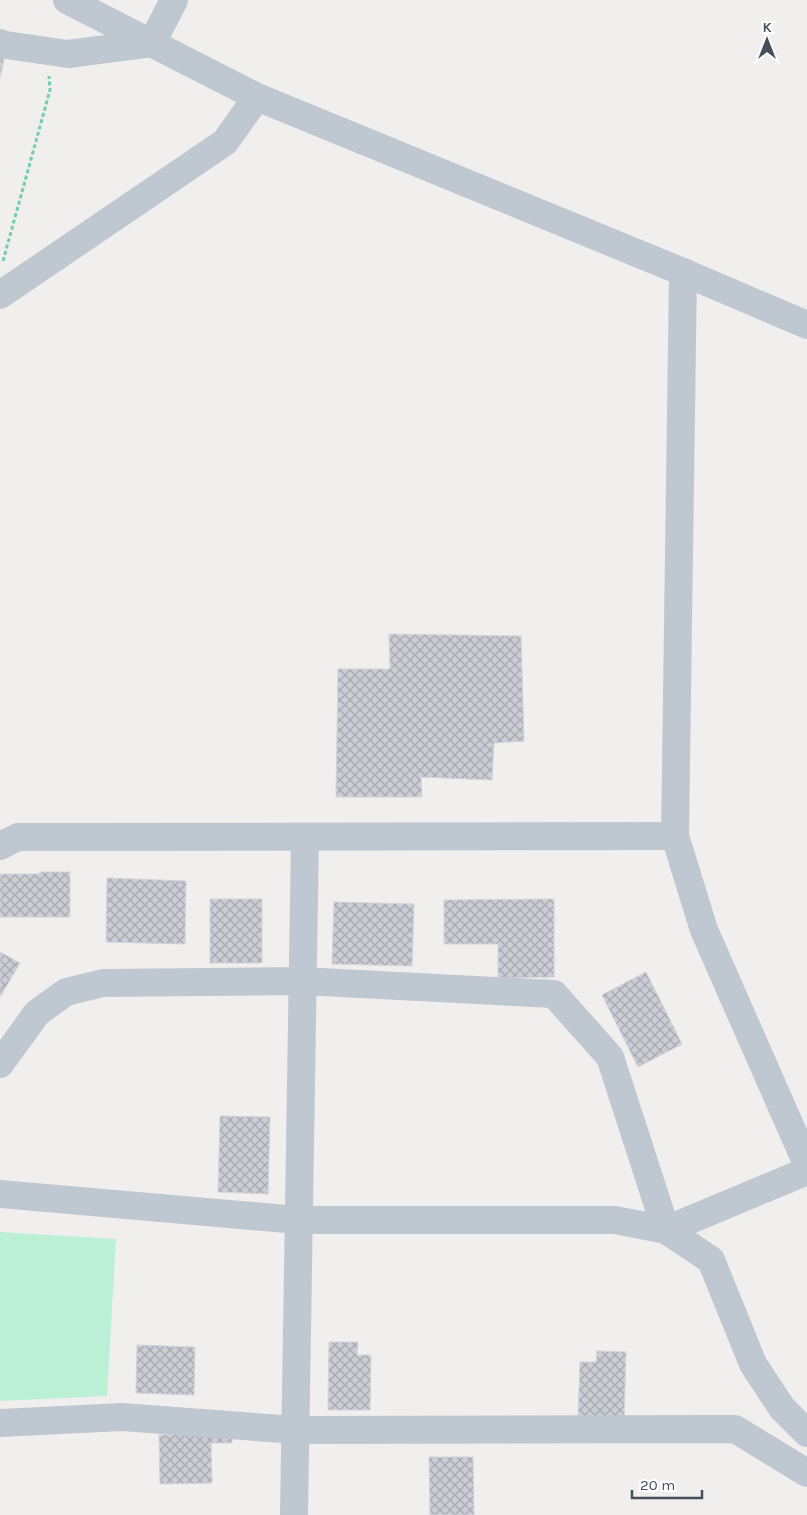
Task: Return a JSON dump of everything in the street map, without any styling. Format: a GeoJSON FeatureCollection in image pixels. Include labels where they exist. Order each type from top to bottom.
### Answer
{"type":"FeatureCollection","features":[{"type":"Feature","properties":{"kind":"street"},"geometry":{"type":"LineString","coordinates":[[67,0],[257,97],[807,325]]}},
{"type":"Feature","properties":{"kind":"street"},"geometry":{"type":"LineString","coordinates":[[152,43],[174,0]]}},
{"type":"Feature","properties":{"kind":"street"},"geometry":{"type":"LineString","coordinates":[[0,43],[68,54],[152,43]]}},
{"type":"Feature","properties":{"kind":"street"},"geometry":{"type":"LineString","coordinates":[[0,295],[225,142],[257,97]]}},
{"type":"Feature","properties":{"kind":"street"},"geometry":{"type":"LineString","coordinates":[[682,272],[675,836],[704,930],[807,1164]]}},
{"type":"Feature","properties":{"kind":"street"},"geometry":{"type":"LineString","coordinates":[[0,846],[18,837],[675,836]]}},
{"type":"Feature","properties":{"kind":"street"},"geometry":{"type":"LineString","coordinates":[[294,1515],[305,837]]}},
{"type":"Feature","properties":{"kind":"street"},"geometry":{"type":"LineString","coordinates":[[0,1064],[36,1013],[66,992],[103,983],[302,981],[554,994],[610,1057],[666,1230]]}},
{"type":"Feature","properties":{"kind":"street"},"geometry":{"type":"LineString","coordinates":[[666,1230],[807,1171]]}},
{"type":"Feature","properties":{"kind":"street"},"geometry":{"type":"LineString","coordinates":[[0,1194],[298,1220],[615,1220],[666,1230],[711,1260],[753,1364],[782,1408],[807,1433]]}},
{"type":"Feature","properties":{"kind":"street"},"geometry":{"type":"LineString","coordinates":[[0,1423],[122,1417],[295,1430],[736,1429],[807,1473]]}},
{"type":"Feature","properties":{"kind":"path"},"geometry":{"type":"LineString","coordinates":[[2,262],[50,90],[46,51]]}},
{"type":"Feature","properties":{"kind":"green space"},"geometry":{"type":"Polygon","coordinates":[[[0,1232],[116,1239],[107,1396],[0,1401],[0,1232]]]}},
{"type":"Feature","properties":{"kind":"building"},"geometry":{"type":"Polygon","coordinates":[[[0,49],[6,51],[0,78],[0,49]]]}},
{"type":"Feature","properties":{"kind":"building"},"geometry":{"type":"Polygon","coordinates":[[[389,634],[521,636],[524,741],[494,743],[492,780],[421,777],[422,797],[336,797],[338,669],[390,669],[389,634]]]}},
{"type":"Feature","properties":{"kind":"building"},"geometry":{"type":"Polygon","coordinates":[[[40,872],[70,872],[70,917],[0,917],[0,874],[40,874],[40,872]]]}},
{"type":"Feature","properties":{"kind":"building"},"geometry":{"type":"Polygon","coordinates":[[[107,878],[186,881],[185,944],[106,942],[107,878]]]}},
{"type":"Feature","properties":{"kind":"building"},"geometry":{"type":"Polygon","coordinates":[[[210,899],[262,899],[262,963],[210,963],[210,899]]]}},
{"type":"Feature","properties":{"kind":"building"},"geometry":{"type":"Polygon","coordinates":[[[554,899],[554,977],[498,978],[498,944],[444,944],[444,900],[554,899]]]}},
{"type":"Feature","properties":{"kind":"building"},"geometry":{"type":"Polygon","coordinates":[[[334,902],[414,904],[412,966],[332,964],[334,902]]]}},
{"type":"Feature","properties":{"kind":"building"},"geometry":{"type":"Polygon","coordinates":[[[0,952],[20,963],[0,997],[0,952]]]}},
{"type":"Feature","properties":{"kind":"building"},"geometry":{"type":"Polygon","coordinates":[[[646,972],[682,1044],[638,1067],[602,995],[646,972]]]}},
{"type":"Feature","properties":{"kind":"building"},"geometry":{"type":"Polygon","coordinates":[[[220,1116],[270,1117],[268,1194],[218,1192],[220,1116]]]}},
{"type":"Feature","properties":{"kind":"building"},"geometry":{"type":"Polygon","coordinates":[[[329,1342],[358,1342],[357,1355],[371,1355],[370,1410],[328,1410],[329,1342]]]}},
{"type":"Feature","properties":{"kind":"building"},"geometry":{"type":"Polygon","coordinates":[[[137,1345],[195,1347],[194,1395],[136,1393],[137,1345]]]}},
{"type":"Feature","properties":{"kind":"building"},"geometry":{"type":"Polygon","coordinates":[[[597,1351],[626,1352],[624,1421],[578,1420],[580,1362],[596,1362],[597,1351]]]}},
{"type":"Feature","properties":{"kind":"building"},"geometry":{"type":"Polygon","coordinates":[[[232,1434],[232,1443],[211,1443],[212,1483],[160,1484],[159,1435],[232,1434]]]}},
{"type":"Feature","properties":{"kind":"building"},"geometry":{"type":"Polygon","coordinates":[[[429,1457],[473,1457],[474,1515],[430,1515],[429,1457]]]}}]}
